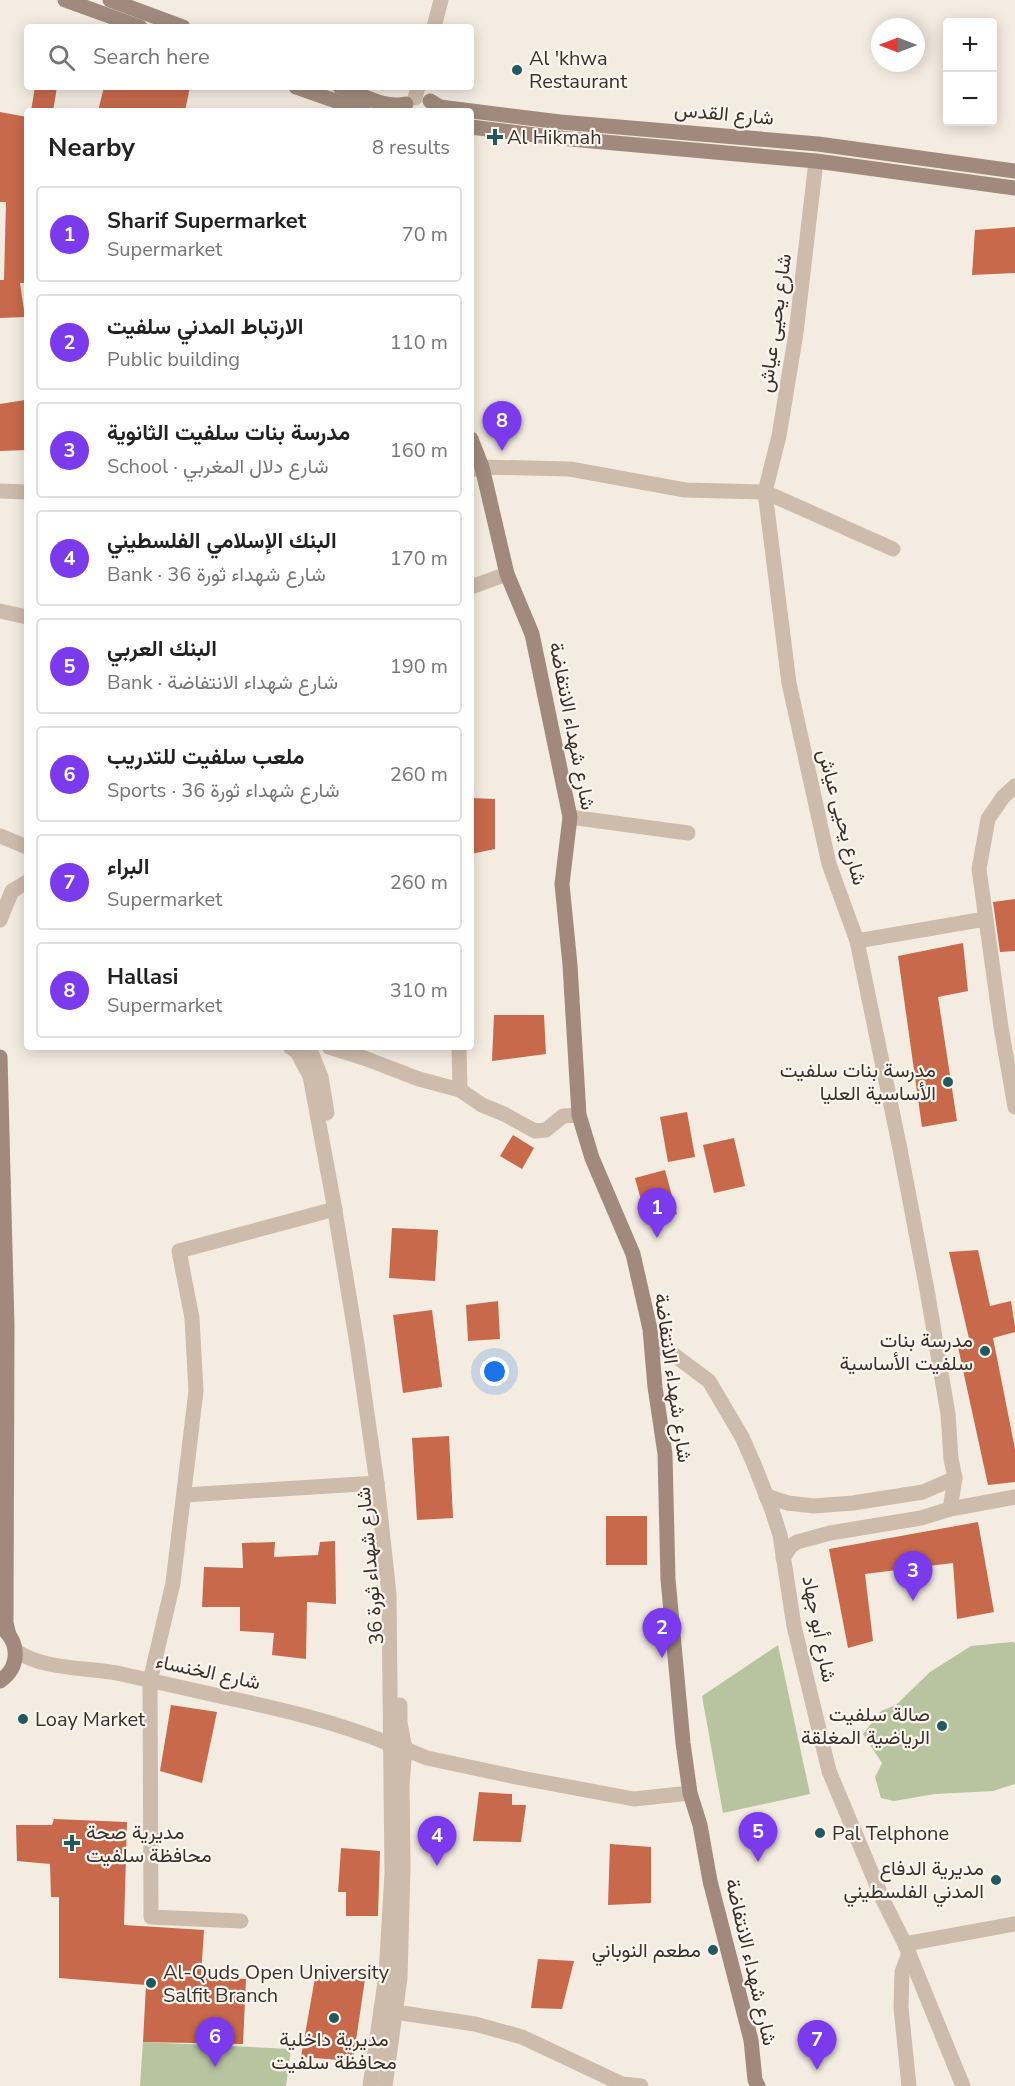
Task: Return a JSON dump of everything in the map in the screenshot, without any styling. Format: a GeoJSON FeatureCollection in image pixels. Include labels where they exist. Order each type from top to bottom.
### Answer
{"type":"FeatureCollection","features":[{"type":"Feature","properties":{"kind":"main road"},"geometry":{"type":"LineString","coordinates":[[65,0],[132,24]]}},
{"type":"Feature","properties":{"kind":"main road"},"geometry":{"type":"LineString","coordinates":[[110,0],[175,24]]}},
{"type":"Feature","properties":{"kind":"main road"},"geometry":{"type":"LineString","coordinates":[[304,90],[356,108]]}},
{"type":"Feature","properties":{"kind":"main road","name":"شارع القدس"},"geometry":{"type":"LineString","coordinates":[[348,90],[383,103],[399,106],[418,102],[448,108]]}},
{"type":"Feature","properties":{"kind":"main road","name":"شارع القدس"},"geometry":{"type":"LineString","coordinates":[[474,111],[818,144],[1015,171]]}},
{"type":"Feature","properties":{"kind":"main road","name":"شارع القدس"},"geometry":{"type":"LineString","coordinates":[[474,127],[548,137],[816,161],[1015,188]]}},
{"type":"Feature","properties":{"kind":"main road","name":"شارع شهداء الانتفاضة"},"geometry":{"type":"LineString","coordinates":[[477,469],[507,574],[532,634],[570,817],[562,884],[570,965],[579,1115],[592,1158],[633,1254],[652,1342],[655,1387],[665,1454],[668,1579],[683,1743],[690,1793],[700,1825],[710,1881],[751,2040],[754,2084]]}},
{"type":"Feature","properties":{"kind":"main road"},"geometry":{"type":"LineString","coordinates":[[0,1057],[7,1326],[5,1631],[16,1652],[15,1663],[10,1672],[0,1680]]}},
{"type":"Feature","properties":{"kind":"street"},"geometry":{"type":"LineString","coordinates":[[436,24],[441,0]]}},
{"type":"Feature","properties":{"kind":"street","name":"شارع يحيى عياش"},"geometry":{"type":"LineString","coordinates":[[816,161],[796,333],[779,436],[765,492],[789,683],[829,864],[857,941],[927,1290],[948,1414],[954,1478]]}},
{"type":"Feature","properties":{"kind":"street"},"geometry":{"type":"LineString","coordinates":[[477,469],[570,469],[685,490],[765,492],[893,549]]}},
{"type":"Feature","properties":{"kind":"street"},"geometry":{"type":"LineString","coordinates":[[0,491],[24,492]]}},
{"type":"Feature","properties":{"kind":"street"},"geometry":{"type":"LineString","coordinates":[[474,586],[507,574]]}},
{"type":"Feature","properties":{"kind":"street"},"geometry":{"type":"LineString","coordinates":[[0,611],[24,616]]}},
{"type":"Feature","properties":{"kind":"street"},"geometry":{"type":"LineString","coordinates":[[1015,786],[1003,797],[988,819],[979,869],[1015,1107]]}},
{"type":"Feature","properties":{"kind":"street"},"geometry":{"type":"LineString","coordinates":[[570,817],[688,834]]}},
{"type":"Feature","properties":{"kind":"street"},"geometry":{"type":"LineString","coordinates":[[0,836],[24,846]]}},
{"type":"Feature","properties":{"kind":"street"},"geometry":{"type":"LineString","coordinates":[[0,920],[12,891],[24,884]]}},
{"type":"Feature","properties":{"kind":"street"},"geometry":{"type":"LineString","coordinates":[[857,941],[985,919]]}},
{"type":"Feature","properties":{"kind":"street","name":"شارع شهداء ثورة 36"},"geometry":{"type":"LineString","coordinates":[[299,1050],[310,1076],[335,1209],[377,1483],[389,1594],[397,1747],[402,1784],[400,1978],[385,2086]]}},
{"type":"Feature","properties":{"kind":"street","name":"شارع شهداء ثورة 36"},"geometry":{"type":"LineString","coordinates":[[300,1050],[321,1077],[364,1343],[384,1482],[397,1598],[400,1723],[392,1874],[386,1975],[370,2086]]}},
{"type":"Feature","properties":{"kind":"street"},"geometry":{"type":"LineString","coordinates":[[321,1077],[327,1060],[335,1050]]}},
{"type":"Feature","properties":{"kind":"street"},"geometry":{"type":"LineString","coordinates":[[339,1050],[418,1079],[460,1090],[482,1105],[535,1131],[546,1130],[563,1116],[579,1115]]}},
{"type":"Feature","properties":{"kind":"street"},"geometry":{"type":"LineString","coordinates":[[459,1050],[460,1090]]}},
{"type":"Feature","properties":{"kind":"street"},"geometry":{"type":"LineString","coordinates":[[241,1921],[151,1917],[150,1681],[173,1583],[196,1391],[192,1317],[179,1251],[335,1209]]}},
{"type":"Feature","properties":{"kind":"street","name":"شارع أبو جهاد"},"geometry":{"type":"LineString","coordinates":[[652,1342],[709,1381],[742,1437],[780,1535],[794,1626],[829,1771],[883,1900],[907,1949],[963,2086]]}},
{"type":"Feature","properties":{"kind":"street"},"geometry":{"type":"LineString","coordinates":[[766,1496],[788,1503],[814,1506],[853,1503],[923,1492],[954,1478]]}},
{"type":"Feature","properties":{"kind":"street"},"geometry":{"type":"LineString","coordinates":[[954,1478],[973,1505]]}},
{"type":"Feature","properties":{"kind":"street"},"geometry":{"type":"LineString","coordinates":[[950,1509],[954,1478]]}},
{"type":"Feature","properties":{"kind":"street"},"geometry":{"type":"LineString","coordinates":[[185,1495],[377,1483]]}},
{"type":"Feature","properties":{"kind":"street"},"geometry":{"type":"LineString","coordinates":[[783,1558],[791,1546],[797,1542],[830,1533],[921,1518],[950,1509],[1015,1497]]}},
{"type":"Feature","properties":{"kind":"street","name":"شارع الخنساء"},"geometry":{"type":"LineString","coordinates":[[16,1652],[42,1664],[105,1671],[285,1710],[362,1732],[427,1758],[521,1778],[634,1798],[690,1793]]}},
{"type":"Feature","properties":{"kind":"street"},"geometry":{"type":"LineString","coordinates":[[909,2086],[901,2008],[902,1972],[907,1949],[1015,1924]]}},
{"type":"Feature","properties":{"kind":"street"},"geometry":{"type":"LineString","coordinates":[[395,2012],[424,2014],[475,2024],[522,2037],[622,2084],[641,2086]]}},
{"type":"Feature","properties":{"kind":"green space","name":"صالة سلفيت الرياضية المغلقة"},"geometry":{"type":"Polygon","coordinates":[[[1015,1643],[1015,1784],[993,1791],[935,1794],[894,1801],[881,1798],[875,1777],[882,1763],[863,1734],[881,1711],[896,1705],[930,1672],[971,1646],[1015,1643]]]}},
{"type":"Feature","properties":{"kind":"green space"},"geometry":{"type":"Polygon","coordinates":[[[778,1645],[810,1794],[723,1813],[702,1696],[778,1645]]]}},
{"type":"Feature","properties":{"kind":"green space"},"geometry":{"type":"Polygon","coordinates":[[[143,2042],[291,2049],[286,2086],[140,2086],[143,2042]]]}},
{"type":"Feature","properties":{"kind":"building"},"geometry":{"type":"Polygon","coordinates":[[[34,90],[56,90],[54,108],[32,108],[34,90]]]}},
{"type":"Feature","properties":{"kind":"building"},"geometry":{"type":"Polygon","coordinates":[[[103,90],[189,90],[186,108],[99,108],[103,90]]]}},
{"type":"Feature","properties":{"kind":"building"},"geometry":{"type":"Polygon","coordinates":[[[0,112],[24,116],[24,283],[20,283],[24,317],[0,318],[0,280],[4,280],[6,202],[0,202],[0,112]]]}},
{"type":"Feature","properties":{"kind":"building"},"geometry":{"type":"Polygon","coordinates":[[[1015,227],[1015,273],[972,275],[975,230],[1015,227]]]}},
{"type":"Feature","properties":{"kind":"building"},"geometry":{"type":"Polygon","coordinates":[[[24,400],[24,450],[0,451],[0,404],[24,400]]]}},
{"type":"Feature","properties":{"kind":"building"},"geometry":{"type":"Polygon","coordinates":[[[474,798],[495,799],[495,849],[474,853],[474,798]]]}},
{"type":"Feature","properties":{"kind":"building"},"geometry":{"type":"Polygon","coordinates":[[[1015,899],[1015,951],[1000,952],[993,902],[1015,899]]]}},
{"type":"Feature","properties":{"kind":"building","name":"مدرسة بنات سلفيت الأساسية العليا"},"geometry":{"type":"Polygon","coordinates":[[[963,943],[968,991],[938,997],[957,1121],[922,1127],[898,956],[963,943]]]}},
{"type":"Feature","properties":{"kind":"building"},"geometry":{"type":"Polygon","coordinates":[[[494,1015],[544,1015],[546,1054],[492,1061],[494,1015]]]}},
{"type":"Feature","properties":{"kind":"building"},"geometry":{"type":"Polygon","coordinates":[[[687,1112],[695,1157],[668,1162],[660,1117],[687,1112]]]}},
{"type":"Feature","properties":{"kind":"building"},"geometry":{"type":"Polygon","coordinates":[[[513,1135],[534,1148],[522,1169],[500,1156],[513,1135]]]}},
{"type":"Feature","properties":{"kind":"building"},"geometry":{"type":"Polygon","coordinates":[[[734,1138],[745,1186],[714,1193],[703,1145],[734,1138]]]}},
{"type":"Feature","properties":{"kind":"building"},"geometry":{"type":"Polygon","coordinates":[[[665,1170],[677,1214],[647,1222],[635,1178],[665,1170]]]}},
{"type":"Feature","properties":{"kind":"building"},"geometry":{"type":"Polygon","coordinates":[[[392,1228],[438,1230],[435,1281],[389,1278],[392,1228]]]}},
{"type":"Feature","properties":{"kind":"building","name":"مدرسة بنات سلفيت الأساسية"},"geometry":{"type":"Polygon","coordinates":[[[978,1250],[990,1306],[1011,1301],[1015,1327],[1015,1332],[993,1338],[1015,1449],[1015,1482],[988,1485],[958,1347],[970,1343],[949,1252],[978,1250]]]}},
{"type":"Feature","properties":{"kind":"building"},"geometry":{"type":"Polygon","coordinates":[[[498,1301],[500,1339],[468,1341],[466,1305],[498,1301]]]}},
{"type":"Feature","properties":{"kind":"building"},"geometry":{"type":"Polygon","coordinates":[[[432,1310],[442,1387],[403,1393],[393,1315],[432,1310]]]}},
{"type":"Feature","properties":{"kind":"building"},"geometry":{"type":"Polygon","coordinates":[[[449,1436],[453,1518],[417,1520],[412,1438],[449,1436]]]}},
{"type":"Feature","properties":{"kind":"building"},"geometry":{"type":"Polygon","coordinates":[[[606,1516],[647,1516],[647,1565],[606,1565],[606,1516]]]}},
{"type":"Feature","properties":{"kind":"building"},"geometry":{"type":"Polygon","coordinates":[[[978,1522],[994,1612],[957,1619],[953,1563],[865,1574],[873,1641],[848,1648],[829,1549],[978,1522]]]}},
{"type":"Feature","properties":{"kind":"building"},"geometry":{"type":"Polygon","coordinates":[[[335,1541],[336,1604],[307,1602],[306,1659],[272,1655],[274,1633],[240,1631],[240,1607],[202,1607],[204,1567],[243,1568],[242,1543],[275,1542],[274,1557],[318,1555],[320,1542],[335,1541]]]}},
{"type":"Feature","properties":{"kind":"building"},"geometry":{"type":"Polygon","coordinates":[[[171,1705],[217,1712],[202,1783],[160,1771],[171,1705]]]}},
{"type":"Feature","properties":{"kind":"building"},"geometry":{"type":"Polygon","coordinates":[[[479,1792],[512,1794],[512,1805],[526,1805],[521,1842],[473,1841],[479,1792]]]}},
{"type":"Feature","properties":{"kind":"building"},"geometry":{"type":"Polygon","coordinates":[[[54,1819],[127,1822],[124,1925],[204,1930],[201,1976],[246,1979],[243,2044],[143,2042],[146,1985],[59,1978],[59,1897],[51,1897],[50,1864],[17,1861],[16,1825],[52,1825],[54,1819]]]}},
{"type":"Feature","properties":{"kind":"building"},"geometry":{"type":"Polygon","coordinates":[[[610,1844],[651,1847],[651,1903],[608,1905],[610,1844]]]}},
{"type":"Feature","properties":{"kind":"building"},"geometry":{"type":"Polygon","coordinates":[[[341,1848],[380,1851],[378,1916],[346,1916],[346,1892],[338,1892],[341,1848]]]}},
{"type":"Feature","properties":{"kind":"building"},"geometry":{"type":"Polygon","coordinates":[[[538,1959],[574,1961],[562,2009],[531,2008],[538,1959]]]}},
{"type":"Feature","properties":{"kind":"building","name":"مديرية داخلية محافظة سلفيت"},"geometry":{"type":"Polygon","coordinates":[[[315,1978],[365,1979],[353,2061],[301,2057],[315,1978]]]}},
{"type":"Feature","properties":{"kind":"place","name":"Al 'khwa Restaurant"},"geometry":{"type":"Point","coordinates":[517,70]}},
{"type":"Feature","properties":{"kind":"place","name":"Al Hikmah"},"geometry":{"type":"Point","coordinates":[495,137]}},
{"type":"Feature","properties":{"kind":"place","name":"Hallasi"},"geometry":{"type":"Point","coordinates":[502,451]}},
{"type":"Feature","properties":{"kind":"place","name":"مدرسة بنات سلفيت الأساسية العليا"},"geometry":{"type":"Point","coordinates":[948,1082]}},
{"type":"Feature","properties":{"kind":"place","name":"Sharif Supermarket"},"geometry":{"type":"Point","coordinates":[657,1238]}},
{"type":"Feature","properties":{"kind":"place","name":"مدرسة بنات سلفيت الأساسية"},"geometry":{"type":"Point","coordinates":[985,1351]}},
{"type":"Feature","properties":{"kind":"place","name":"مدرسة بنات سلفيت الثانوية"},"geometry":{"type":"Point","coordinates":[913,1601]}},
{"type":"Feature","properties":{"kind":"place","name":"الارتباط المدني سلفيت"},"geometry":{"type":"Point","coordinates":[662,1658]}},
{"type":"Feature","properties":{"kind":"place","name":"Loay Market"},"geometry":{"type":"Point","coordinates":[23,1719]}},
{"type":"Feature","properties":{"kind":"place","name":"صالة سلفيت الرياضية المغلقة"},"geometry":{"type":"Point","coordinates":[942,1726]}},
{"type":"Feature","properties":{"kind":"place","name":"Pal Telphone"},"geometry":{"type":"Point","coordinates":[820,1833]}},
{"type":"Feature","properties":{"kind":"place","name":"مديرية صحة محافظة سلفيت"},"geometry":{"type":"Point","coordinates":[72,1843]}},
{"type":"Feature","properties":{"kind":"place","name":"البنك العربي"},"geometry":{"type":"Point","coordinates":[758,1862]}},
{"type":"Feature","properties":{"kind":"place","name":"البنك الإسلامي الفلسطيني"},"geometry":{"type":"Point","coordinates":[437,1866]}},
{"type":"Feature","properties":{"kind":"place","name":"مديرية الدفاع المدني الفلسطيني"},"geometry":{"type":"Point","coordinates":[996,1880]}},
{"type":"Feature","properties":{"kind":"place","name":"مطعم النوباني"},"geometry":{"type":"Point","coordinates":[713,1950]}},
{"type":"Feature","properties":{"kind":"place","name":"Al-Quds Open University Salfit Branch"},"geometry":{"type":"Point","coordinates":[151,1983]}},
{"type":"Feature","properties":{"kind":"place","name":"مديرية داخلية محافظة سلفيت"},"geometry":{"type":"Point","coordinates":[334,2018]}},
{"type":"Feature","properties":{"kind":"place","name":"ملعب سلفيت للتدريب"},"geometry":{"type":"Point","coordinates":[215,2067]}},
{"type":"Feature","properties":{"kind":"place","name":"البراء"},"geometry":{"type":"Point","coordinates":[817,2070]}}]}
